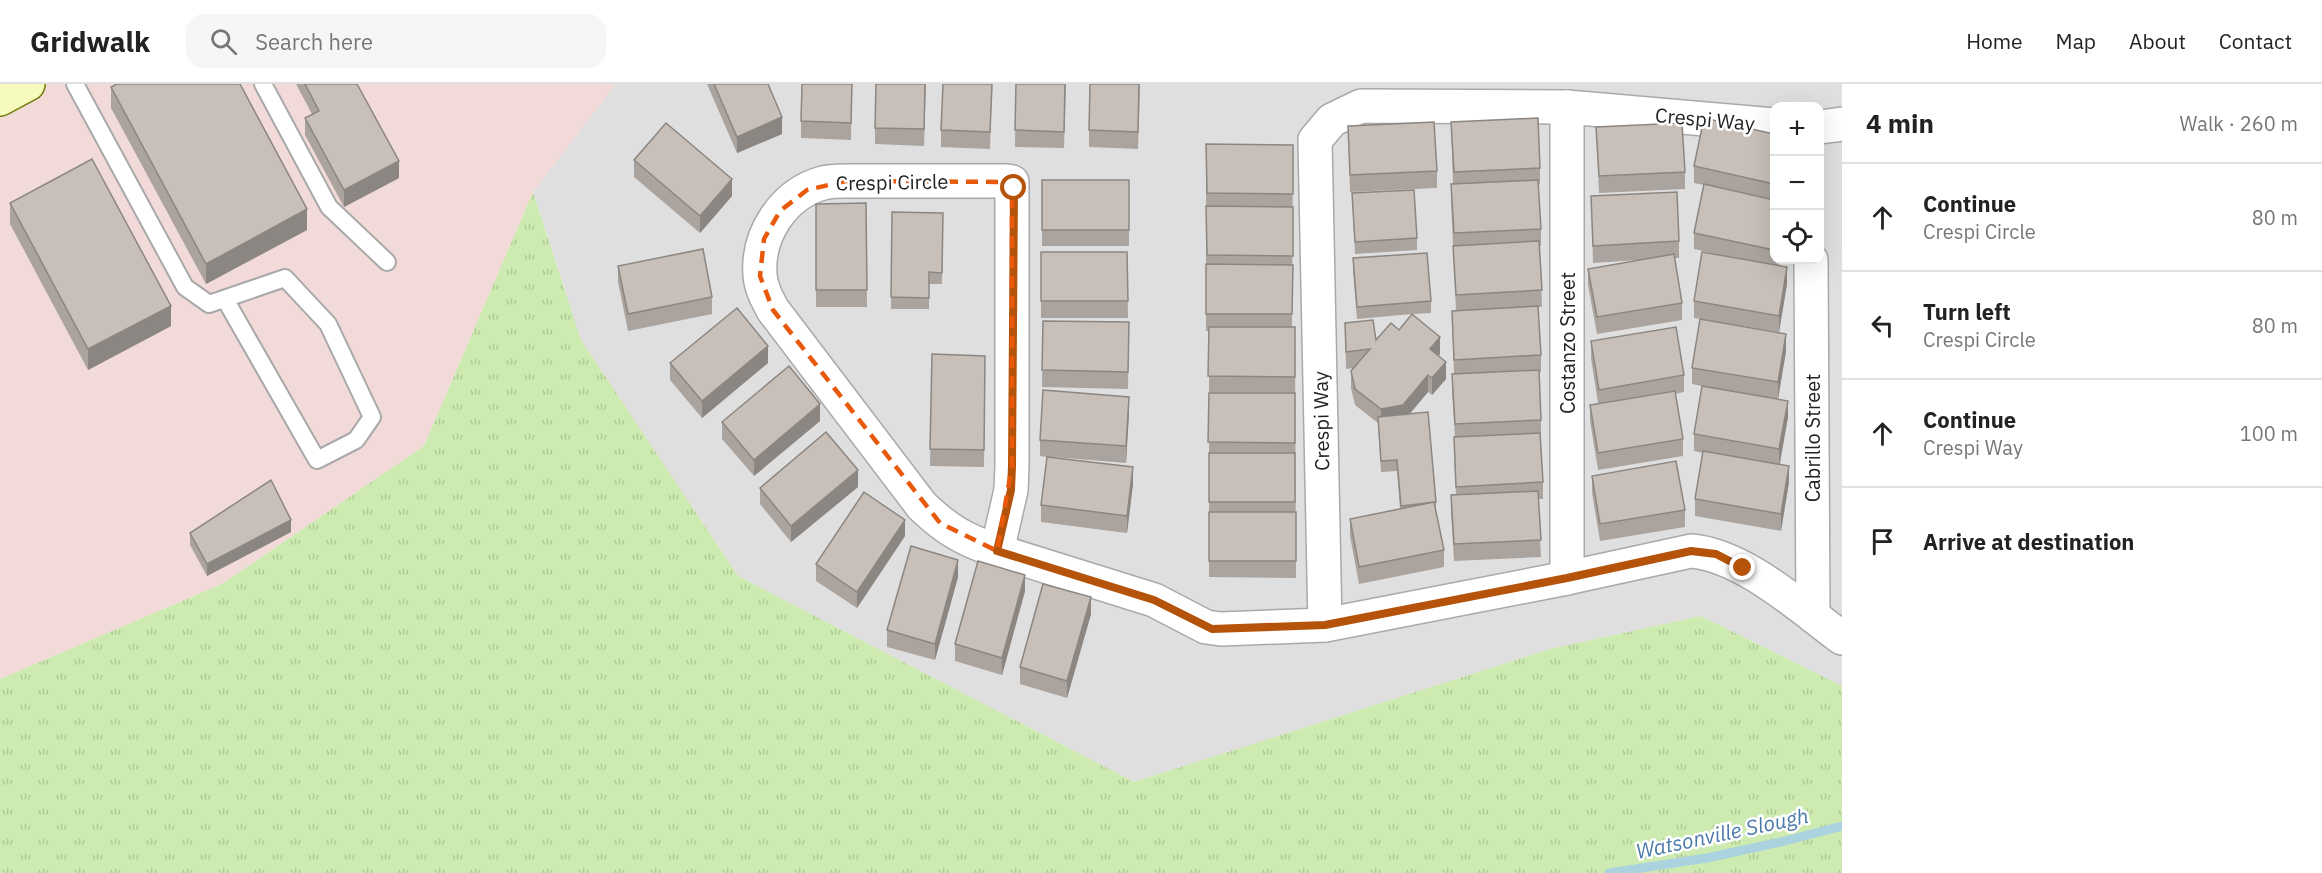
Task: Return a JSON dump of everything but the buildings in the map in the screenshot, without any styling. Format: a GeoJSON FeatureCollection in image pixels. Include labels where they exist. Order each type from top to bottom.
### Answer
{"type":"FeatureCollection","features":[{"type":"Feature","properties":{"kind":"street"},"geometry":{"type":"LineString","coordinates":[[0,99],[28,84]]}},
{"type":"Feature","properties":{"kind":"street","name":"Crespi Way"},"geometry":{"type":"LineString","coordinates":[[1325,625],[1315,140],[1332,120],[1361,106],[1567,107],[1770,125]]}},
{"type":"Feature","properties":{"kind":"street","name":"Costanzo Street"},"geometry":{"type":"LineString","coordinates":[[1567,107],[1567,578]]}},
{"type":"Feature","properties":{"kind":"street"},"geometry":{"type":"LineString","coordinates":[[1824,126],[1842,124]]}},
{"type":"Feature","properties":{"kind":"street","name":"Crespi Circle"},"geometry":{"type":"LineString","coordinates":[[997,551],[1011,490],[1012,466],[1012,182],[846,181],[823,183],[807,190],[780,211],[764,239],[760,276],[764,291],[773,310],[922,506],[956,535],[997,551],[1154,600],[1212,629],[1325,625]]}},
{"type":"Feature","properties":{"kind":"street","name":"Cabrillo Street"},"geometry":{"type":"LineString","coordinates":[[1810,264],[1813,616]]}},
{"type":"Feature","properties":{"kind":"street"},"geometry":{"type":"LineString","coordinates":[[1325,625],[1567,578],[1691,551],[1716,554],[1743,568],[1842,638]]}},
{"type":"Feature","properties":{"kind":"lane"},"geometry":{"type":"LineString","coordinates":[[75,84],[185,287],[209,304],[285,278],[328,324],[372,417],[356,440],[317,460],[225,299]]}},
{"type":"Feature","properties":{"kind":"lane"},"geometry":{"type":"LineString","coordinates":[[263,84],[329,207],[387,262]]}},
{"type":"Feature","properties":{"kind":"highlighted area"},"geometry":{"type":"Polygon","coordinates":[[[846,181],[1012,182],[1012,466],[997,551],[940,523],[773,310],[760,276],[764,239],[780,211],[807,190],[846,181]]]}},
{"type":"Feature","properties":{"kind":"shaded area"},"geometry":{"type":"Polygon","coordinates":[[[0,84],[616,84],[533,192],[424,446],[222,584],[0,679],[0,84]]]}},
{"type":"Feature","properties":{"kind":"shaded area"},"geometry":{"type":"Polygon","coordinates":[[[615,84],[1842,84],[1842,686],[1701,616],[1550,649],[1134,782],[738,576],[697,514],[529,358],[564,286],[533,192],[615,84]]]}},
{"type":"Feature","properties":{"kind":"green space"},"geometry":{"type":"Polygon","coordinates":[[[533,192],[581,340],[738,576],[1134,782],[1550,649],[1701,616],[1842,686],[1842,873],[0,873],[0,679],[222,584],[424,446],[533,192]]]}},
{"type":"Feature","properties":{"kind":"waterway","name":"Watsonville Slough"},"geometry":{"type":"LineString","coordinates":[[1609,873],[1707,858],[1842,826]]}},
{"type":"Feature","properties":{"kind":"route"},"geometry":{"type":"LineString","coordinates":[[1014,188],[1011,490],[997,551],[1154,600],[1212,629],[1325,625],[1567,578],[1691,551],[1716,554],[1743,568]]}}]}
